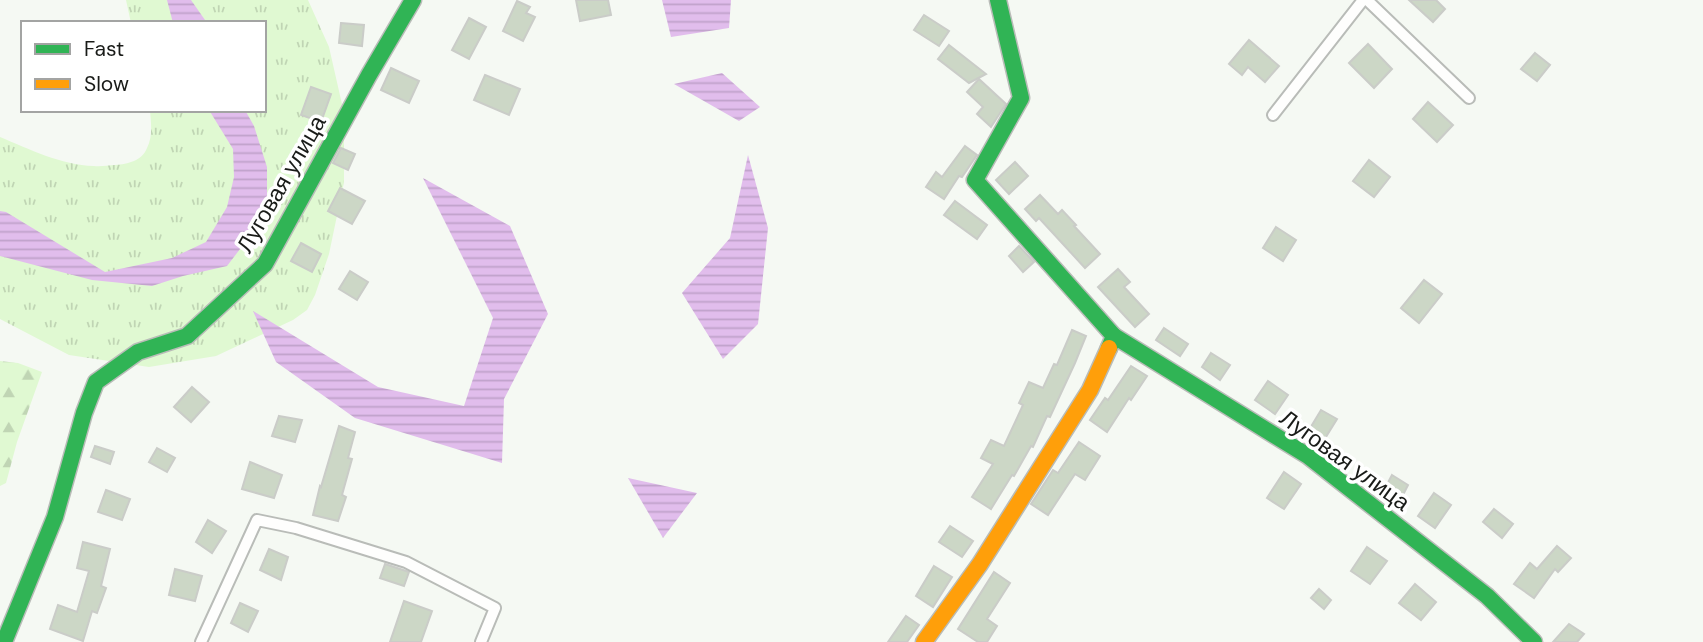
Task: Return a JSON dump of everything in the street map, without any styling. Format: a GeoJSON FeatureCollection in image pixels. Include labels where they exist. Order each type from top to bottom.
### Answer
{"type":"FeatureCollection","features":[{"type":"Feature","properties":{"kind":"street","name":"Луговая улица"},"geometry":{"type":"LineString","coordinates":[[4,642],[55,517],[84,413],[96,382],[138,352],[187,336],[265,264],[413,0]]}},
{"type":"Feature","properties":{"kind":"street","name":"Луговая улица"},"geometry":{"type":"LineString","coordinates":[[998,0],[1021,98],[975,180],[1114,336],[1308,456],[1487,596],[1534,642]]}},
{"type":"Feature","properties":{"kind":"street"},"geometry":{"type":"LineString","coordinates":[[1273,115],[1365,0],[1469,98]]}},
{"type":"Feature","properties":{"kind":"street"},"geometry":{"type":"LineString","coordinates":[[924,642],[980,564],[1090,390],[1114,336]]}},
{"type":"Feature","properties":{"kind":"street"},"geometry":{"type":"LineString","coordinates":[[201,642],[257,520],[296,528],[405,562],[495,608],[481,642]]}},
{"type":"Feature","properties":{"kind":"green space"},"geometry":{"type":"Polygon","coordinates":[[[126,0],[308,0],[329,47],[344,113],[344,182],[329,254],[307,310],[293,320],[216,356],[149,367],[69,355],[0,319],[0,137],[69,163],[120,165],[134,161],[145,152],[151,134],[150,112],[266,112],[266,21],[131,21],[126,0]]]}},
{"type":"Feature","properties":{"kind":"green space"},"geometry":{"type":"Polygon","coordinates":[[[0,361],[18,363],[42,372],[17,442],[6,483],[0,486],[0,361]]]}},
{"type":"Feature","properties":{"kind":"shaded area"},"geometry":{"type":"Polygon","coordinates":[[[167,0],[191,0],[205,20],[205,21],[172,21],[167,0]]]}},
{"type":"Feature","properties":{"kind":"shaded area"},"geometry":{"type":"Polygon","coordinates":[[[662,0],[731,0],[729,28],[671,37],[662,0]]]}},
{"type":"Feature","properties":{"kind":"shaded area"},"geometry":{"type":"Polygon","coordinates":[[[722,73],[760,107],[739,121],[674,84],[722,73]]]}},
{"type":"Feature","properties":{"kind":"shaded area"},"geometry":{"type":"Polygon","coordinates":[[[210,112],[246,112],[254,126],[267,167],[267,214],[227,266],[152,286],[92,280],[0,256],[0,211],[6,212],[105,272],[172,258],[206,242],[227,207],[234,177],[233,149],[210,112]]]}},
{"type":"Feature","properties":{"kind":"shaded area"},"geometry":{"type":"Polygon","coordinates":[[[748,155],[768,228],[758,324],[723,359],[682,293],[730,238],[748,155]]]}},
{"type":"Feature","properties":{"kind":"shaded area"},"geometry":{"type":"Polygon","coordinates":[[[423,178],[510,226],[548,314],[504,399],[502,463],[355,418],[276,362],[253,311],[378,387],[464,406],[493,318],[423,178]]]}},
{"type":"Feature","properties":{"kind":"shaded area"},"geometry":{"type":"Polygon","coordinates":[[[628,478],[697,493],[663,538],[628,478]]]}},
{"type":"Feature","properties":{"kind":"building"},"geometry":{"type":"Polygon","coordinates":[[[576,0],[608,0],[611,15],[580,21],[576,0]]]}},
{"type":"Feature","properties":{"kind":"building"},"geometry":{"type":"Polygon","coordinates":[[[1409,0],[1436,0],[1445,9],[1433,22],[1409,0]]]}},
{"type":"Feature","properties":{"kind":"building"},"geometry":{"type":"Polygon","coordinates":[[[517,1],[530,7],[526,13],[535,17],[523,41],[503,31],[517,1]]]}},
{"type":"Feature","properties":{"kind":"building"},"geometry":{"type":"Polygon","coordinates":[[[924,15],[949,31],[939,46],[914,30],[924,15]]]}},
{"type":"Feature","properties":{"kind":"building"},"geometry":{"type":"Polygon","coordinates":[[[469,18],[486,27],[469,59],[452,50],[469,18]]]}},
{"type":"Feature","properties":{"kind":"building"},"geometry":{"type":"Polygon","coordinates":[[[341,23],[364,25],[362,46],[339,43],[341,23]]]}},
{"type":"Feature","properties":{"kind":"building"},"geometry":{"type":"Polygon","coordinates":[[[1249,40],[1279,66],[1265,82],[1248,67],[1242,75],[1229,64],[1249,40]]]}},
{"type":"Feature","properties":{"kind":"building"},"geometry":{"type":"Polygon","coordinates":[[[1368,44],[1392,69],[1374,88],[1349,63],[1368,44]]]}},
{"type":"Feature","properties":{"kind":"building"},"geometry":{"type":"Polygon","coordinates":[[[949,45],[986,74],[969,83],[938,59],[949,45]]]}},
{"type":"Feature","properties":{"kind":"building"},"geometry":{"type":"Polygon","coordinates":[[[1535,53],[1550,65],[1537,81],[1521,69],[1535,53]]]}},
{"type":"Feature","properties":{"kind":"building"},"geometry":{"type":"Polygon","coordinates":[[[391,68],[419,81],[409,103],[381,90],[391,68]]]}},
{"type":"Feature","properties":{"kind":"building"},"geometry":{"type":"Polygon","coordinates":[[[485,75],[520,89],[509,115],[474,100],[485,75]]]}},
{"type":"Feature","properties":{"kind":"building"},"geometry":{"type":"Polygon","coordinates":[[[979,79],[1006,104],[991,127],[977,114],[983,107],[967,92],[979,79]]]}},
{"type":"Feature","properties":{"kind":"building"},"geometry":{"type":"Polygon","coordinates":[[[311,87],[331,94],[321,122],[301,115],[311,87]]]}},
{"type":"Feature","properties":{"kind":"building"},"geometry":{"type":"Polygon","coordinates":[[[1428,102],[1453,125],[1437,142],[1413,119],[1428,102]]]}},
{"type":"Feature","properties":{"kind":"building"},"geometry":{"type":"Polygon","coordinates":[[[965,146],[977,155],[944,199],[926,187],[936,172],[942,177],[965,146]]]}},
{"type":"Feature","properties":{"kind":"building"},"geometry":{"type":"Polygon","coordinates":[[[341,148],[355,154],[348,170],[333,163],[341,148]]]}},
{"type":"Feature","properties":{"kind":"building"},"geometry":{"type":"Polygon","coordinates":[[[1369,160],[1390,177],[1374,197],[1353,181],[1369,160]]]}},
{"type":"Feature","properties":{"kind":"building"},"geometry":{"type":"Polygon","coordinates":[[[1015,162],[1028,176],[1009,194],[996,180],[1015,162]]]}},
{"type":"Feature","properties":{"kind":"building"},"geometry":{"type":"Polygon","coordinates":[[[340,188],[365,201],[352,224],[328,211],[340,188]]]}},
{"type":"Feature","properties":{"kind":"building"},"geometry":{"type":"Polygon","coordinates":[[[1040,195],[1058,214],[1062,210],[1100,254],[1085,268],[1039,218],[1036,221],[1025,209],[1040,195]]]}},
{"type":"Feature","properties":{"kind":"building"},"geometry":{"type":"Polygon","coordinates":[[[955,201],[987,225],[977,239],[944,215],[955,201]]]}},
{"type":"Feature","properties":{"kind":"building"},"geometry":{"type":"Polygon","coordinates":[[[1276,227],[1296,240],[1283,261],[1263,248],[1276,227]]]}},
{"type":"Feature","properties":{"kind":"building"},"geometry":{"type":"Polygon","coordinates":[[[301,243],[321,254],[312,272],[291,261],[301,243]]]}},
{"type":"Feature","properties":{"kind":"building"},"geometry":{"type":"Polygon","coordinates":[[[1019,246],[1034,262],[1023,272],[1009,256],[1019,246]]]}},
{"type":"Feature","properties":{"kind":"building"},"geometry":{"type":"Polygon","coordinates":[[[1118,269],[1130,282],[1124,287],[1149,314],[1135,327],[1098,287],[1118,269]]]}},
{"type":"Feature","properties":{"kind":"building"},"geometry":{"type":"Polygon","coordinates":[[[350,271],[368,282],[357,300],[339,289],[350,271]]]}},
{"type":"Feature","properties":{"kind":"building"},"geometry":{"type":"Polygon","coordinates":[[[1424,280],[1442,294],[1419,323],[1401,308],[1424,280]]]}},
{"type":"Feature","properties":{"kind":"building"},"geometry":{"type":"Polygon","coordinates":[[[1164,328],[1188,344],[1180,356],[1156,340],[1164,328]]]}},
{"type":"Feature","properties":{"kind":"building"},"geometry":{"type":"Polygon","coordinates":[[[1072,330],[1086,336],[1075,363],[1033,447],[1031,446],[991,509],[972,497],[993,464],[981,458],[991,440],[1004,446],[1023,405],[1019,403],[1029,382],[1043,388],[1054,364],[1057,365],[1072,330]]]}},
{"type":"Feature","properties":{"kind":"building"},"geometry":{"type":"Polygon","coordinates":[[[1211,353],[1230,365],[1220,380],[1202,367],[1211,353]]]}},
{"type":"Feature","properties":{"kind":"building"},"geometry":{"type":"Polygon","coordinates":[[[1131,366],[1147,376],[1107,432],[1090,420],[1105,398],[1108,400],[1131,366]]]}},
{"type":"Feature","properties":{"kind":"building"},"geometry":{"type":"Polygon","coordinates":[[[1268,381],[1288,395],[1275,414],[1255,400],[1268,381]]]}},
{"type":"Feature","properties":{"kind":"building"},"geometry":{"type":"Polygon","coordinates":[[[192,387],[209,402],[191,422],[174,407],[192,387]]]}},
{"type":"Feature","properties":{"kind":"building"},"geometry":{"type":"Polygon","coordinates":[[[1321,410],[1337,419],[1324,440],[1309,430],[1321,410]]]}},
{"type":"Feature","properties":{"kind":"building"},"geometry":{"type":"Polygon","coordinates":[[[279,416],[302,420],[295,442],[272,436],[279,416]]]}},
{"type":"Feature","properties":{"kind":"building"},"geometry":{"type":"Polygon","coordinates":[[[339,426],[355,432],[348,458],[352,459],[342,495],[346,497],[338,521],[313,515],[339,426]]]}},
{"type":"Feature","properties":{"kind":"building"},"geometry":{"type":"Polygon","coordinates":[[[1079,442],[1100,456],[1085,480],[1075,474],[1048,515],[1031,504],[1053,470],[1058,473],[1079,442]]]}},
{"type":"Feature","properties":{"kind":"building"},"geometry":{"type":"Polygon","coordinates":[[[95,446],[114,452],[110,464],[91,457],[95,446]]]}},
{"type":"Feature","properties":{"kind":"building"},"geometry":{"type":"Polygon","coordinates":[[[157,448],[175,458],[167,472],[149,462],[157,448]]]}},
{"type":"Feature","properties":{"kind":"building"},"geometry":{"type":"Polygon","coordinates":[[[250,462],[282,475],[274,498],[242,489],[250,462]]]}},
{"type":"Feature","properties":{"kind":"building"},"geometry":{"type":"Polygon","coordinates":[[[1284,472],[1301,484],[1284,509],[1267,498],[1284,472]]]}},
{"type":"Feature","properties":{"kind":"building"},"geometry":{"type":"Polygon","coordinates":[[[1392,475],[1408,485],[1401,499],[1384,490],[1392,475]]]}},
{"type":"Feature","properties":{"kind":"building"},"geometry":{"type":"Polygon","coordinates":[[[106,490],[130,499],[122,520],[98,512],[106,490]]]}},
{"type":"Feature","properties":{"kind":"building"},"geometry":{"type":"Polygon","coordinates":[[[1434,493],[1451,505],[1435,528],[1418,516],[1434,493]]]}},
{"type":"Feature","properties":{"kind":"building"},"geometry":{"type":"Polygon","coordinates":[[[1494,509],[1513,524],[1502,538],[1483,522],[1494,509]]]}},
{"type":"Feature","properties":{"kind":"building"},"geometry":{"type":"Polygon","coordinates":[[[208,520],[226,531],[212,553],[196,542],[208,520]]]}},
{"type":"Feature","properties":{"kind":"building"},"geometry":{"type":"Polygon","coordinates":[[[950,526],[973,541],[962,557],[939,542],[950,526]]]}},
{"type":"Feature","properties":{"kind":"building"},"geometry":{"type":"Polygon","coordinates":[[[83,542],[110,549],[101,586],[106,588],[97,613],[92,611],[83,641],[50,629],[58,605],[77,612],[89,571],[77,568],[83,542]]]}},
{"type":"Feature","properties":{"kind":"building"},"geometry":{"type":"Polygon","coordinates":[[[1557,546],[1571,558],[1558,572],[1555,569],[1534,598],[1514,584],[1530,563],[1537,569],[1557,546]]]}},
{"type":"Feature","properties":{"kind":"building"},"geometry":{"type":"Polygon","coordinates":[[[1367,547],[1387,561],[1370,584],[1351,571],[1367,547]]]}},
{"type":"Feature","properties":{"kind":"building"},"geometry":{"type":"Polygon","coordinates":[[[269,549],[288,557],[281,580],[260,570],[269,549]]]}},
{"type":"Feature","properties":{"kind":"building"},"geometry":{"type":"Polygon","coordinates":[[[385,564],[409,572],[404,586],[380,578],[385,564]]]}},
{"type":"Feature","properties":{"kind":"building"},"geometry":{"type":"Polygon","coordinates":[[[934,566],[952,577],[933,607],[916,596],[934,566]]]}},
{"type":"Feature","properties":{"kind":"building"},"geometry":{"type":"Polygon","coordinates":[[[175,569],[202,576],[195,601],[169,595],[175,569]]]}},
{"type":"Feature","properties":{"kind":"building"},"geometry":{"type":"Polygon","coordinates":[[[994,572],[1010,583],[987,619],[997,626],[987,642],[978,642],[958,629],[994,572]]]}},
{"type":"Feature","properties":{"kind":"building"},"geometry":{"type":"Polygon","coordinates":[[[1415,584],[1436,602],[1421,620],[1399,603],[1415,584]]]}},
{"type":"Feature","properties":{"kind":"building"},"geometry":{"type":"Polygon","coordinates":[[[1319,589],[1331,600],[1324,609],[1311,598],[1319,589]]]}},
{"type":"Feature","properties":{"kind":"building"},"geometry":{"type":"Polygon","coordinates":[[[404,601],[432,611],[421,642],[390,642],[404,601]]]}},
{"type":"Feature","properties":{"kind":"building"},"geometry":{"type":"Polygon","coordinates":[[[240,603],[258,611],[248,632],[231,623],[240,603]]]}},
{"type":"Feature","properties":{"kind":"building"},"geometry":{"type":"Polygon","coordinates":[[[906,616],[919,625],[907,642],[888,642],[906,616]]]}},
{"type":"Feature","properties":{"kind":"building"},"geometry":{"type":"Polygon","coordinates":[[[1569,624],[1584,634],[1577,642],[1553,642],[1569,624]]]}},
{"type":"Feature","properties":{"kind":"traffic: fast"},"geometry":{"type":"LineString","coordinates":[[4,642],[55,517],[84,413],[96,382],[138,352],[187,336],[265,264],[413,0]]}},
{"type":"Feature","properties":{"kind":"traffic: fast"},"geometry":{"type":"LineString","coordinates":[[998,0],[1021,98],[975,180],[1114,336],[1109,348]]}},
{"type":"Feature","properties":{"kind":"traffic: fast"},"geometry":{"type":"LineString","coordinates":[[1114,336],[1308,456],[1487,596],[1534,642]]}},
{"type":"Feature","properties":{"kind":"traffic: slow"},"geometry":{"type":"LineString","coordinates":[[924,642],[980,564],[1090,390],[1109,348]]}}]}
